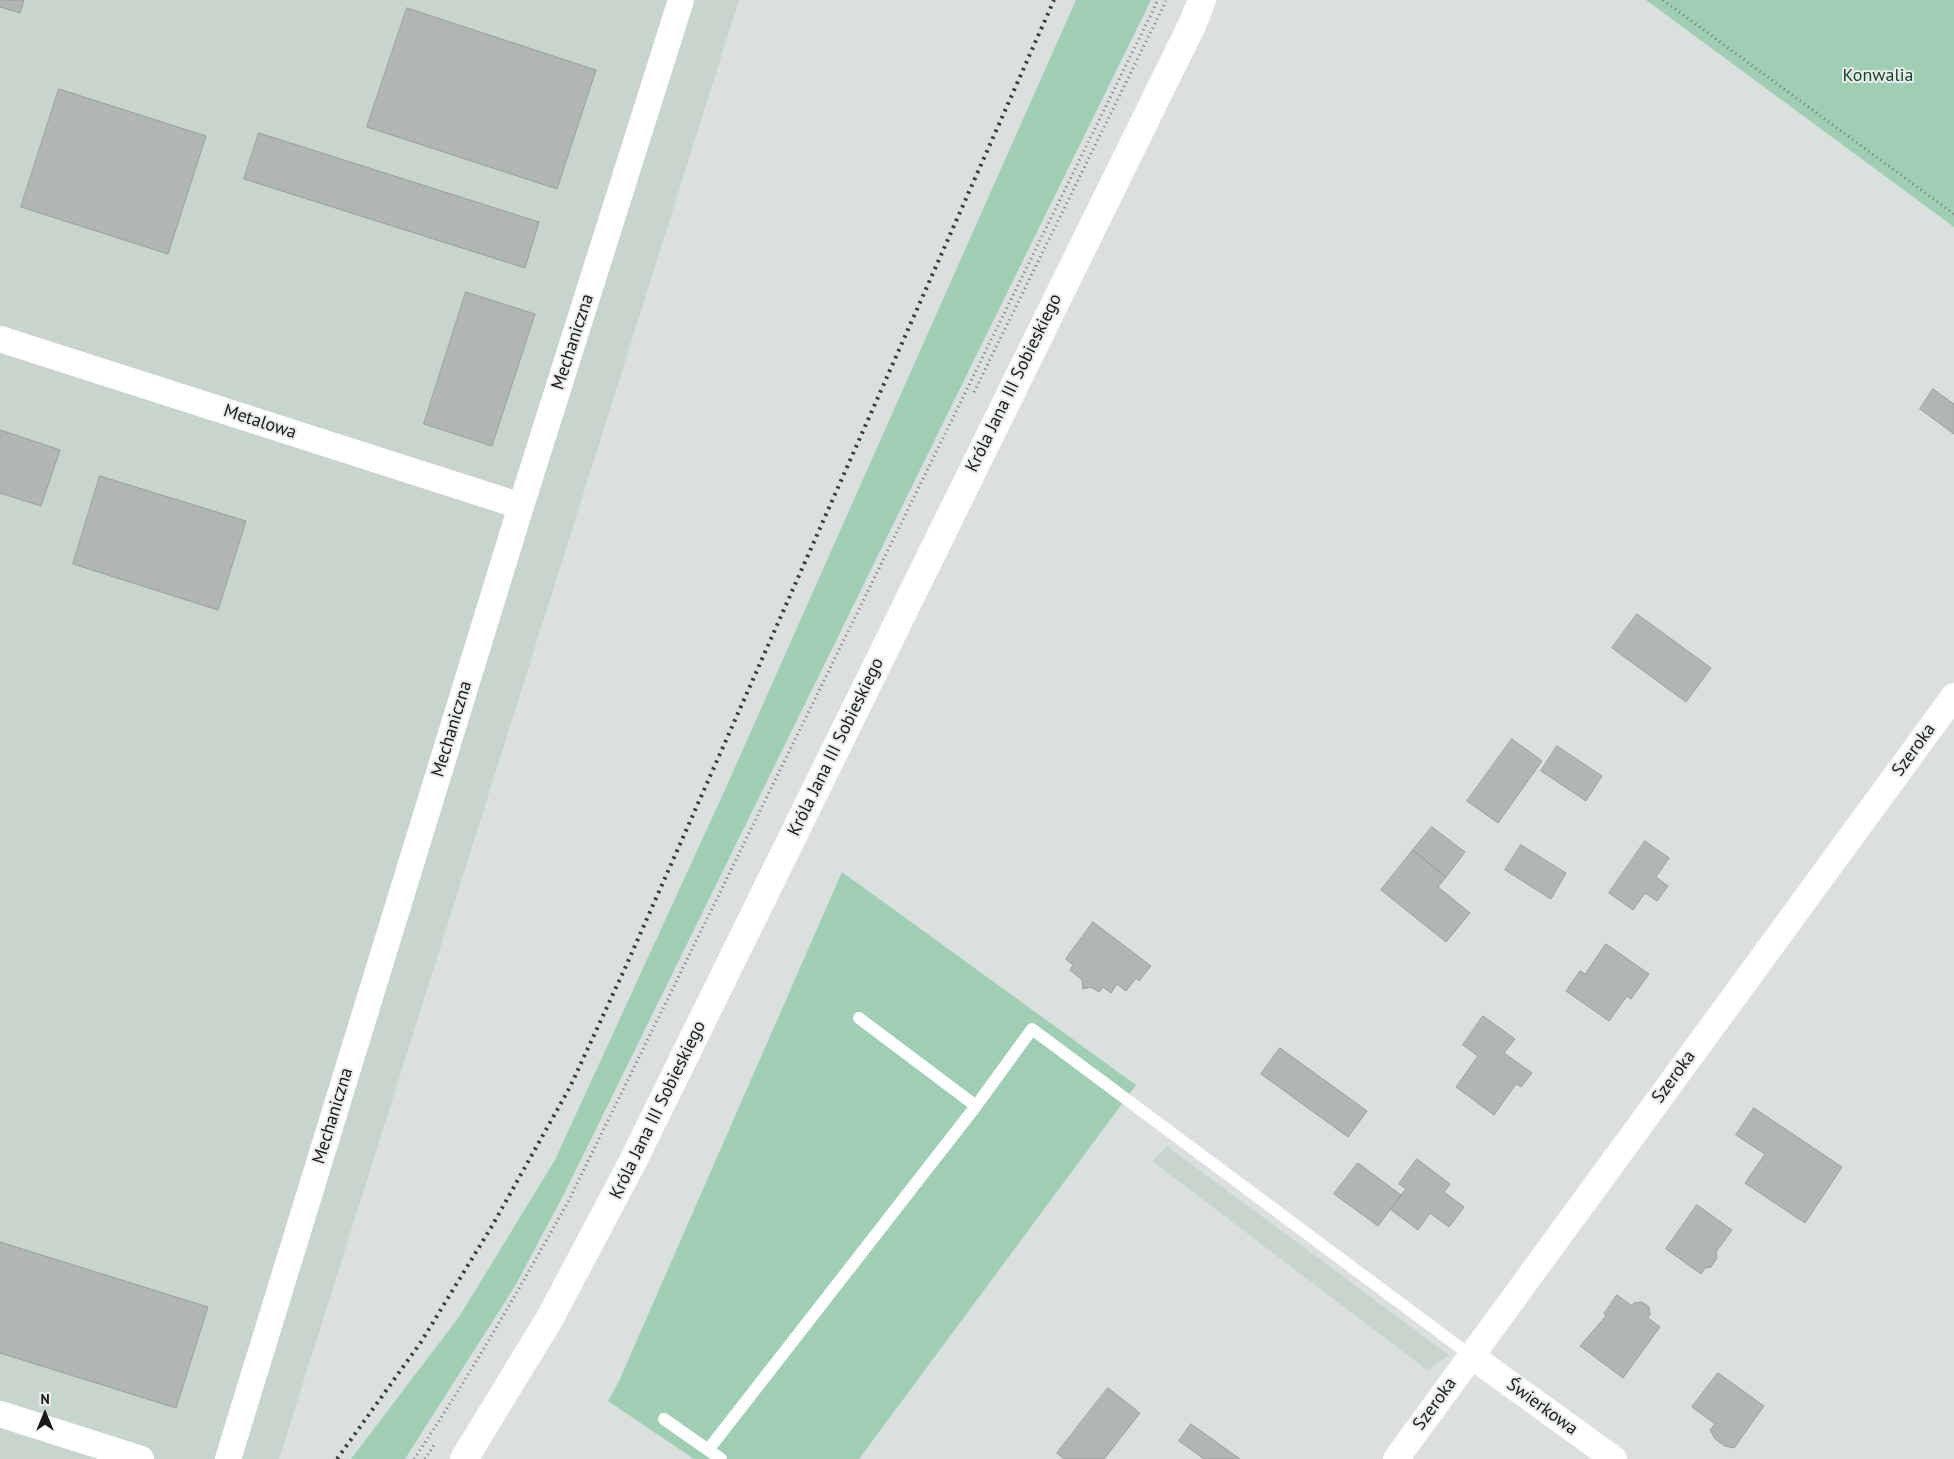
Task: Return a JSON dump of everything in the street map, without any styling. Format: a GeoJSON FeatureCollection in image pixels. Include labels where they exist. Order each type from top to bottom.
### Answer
{"type":"FeatureCollection","features":[{"type":"Feature","properties":{"kind":"main road","name":"Króla Jana III Sobieskiego"},"geometry":{"type":"LineString","coordinates":[[464,1459],[550,1318],[632,1163],[1192,25],[1202,0]]}},
{"type":"Feature","properties":{"kind":"main road","name":"Króla Jana III Sobieskiego"},"geometry":{"type":"LineString","coordinates":[[1192,25],[1208,0]]}},
{"type":"Feature","properties":{"kind":"street","name":"Mechaniczna"},"geometry":{"type":"LineString","coordinates":[[228,1459],[521,506],[681,0]]}},
{"type":"Feature","properties":{"kind":"street","name":"Metalowa"},"geometry":{"type":"LineString","coordinates":[[0,339],[521,506]]}},
{"type":"Feature","properties":{"kind":"street","name":"Szeroka"},"geometry":{"type":"LineString","coordinates":[[1396,1459],[1954,696]]}},
{"type":"Feature","properties":{"kind":"street","name":"Świerkowa"},"geometry":{"type":"LineString","coordinates":[[1470,1356],[1614,1459]]}},
{"type":"Feature","properties":{"kind":"street"},"geometry":{"type":"LineString","coordinates":[[0,1414],[141,1459]]}},
{"type":"Feature","properties":{"kind":"lane"},"geometry":{"type":"LineString","coordinates":[[858,1018],[976,1106]]}},
{"type":"Feature","properties":{"kind":"lane"},"geometry":{"type":"LineString","coordinates":[[708,1450],[976,1106],[1032,1029],[1470,1356]]}},
{"type":"Feature","properties":{"kind":"lane"},"geometry":{"type":"LineString","coordinates":[[664,1419],[721,1459]]}},
{"type":"Feature","properties":{"kind":"path"},"geometry":{"type":"LineString","coordinates":[[414,1459],[449,1408],[512,1302],[568,1202],[1158,0]]}},
{"type":"Feature","properties":{"kind":"path"},"geometry":{"type":"LineString","coordinates":[[974,393],[1166,0]]}},
{"type":"Feature","properties":{"kind":"path"},"geometry":{"type":"LineString","coordinates":[[1663,0],[1954,214]]}},
{"type":"Feature","properties":{"kind":"path"},"geometry":{"type":"LineString","coordinates":[[425,1459],[435,1444]]}},
{"type":"Feature","properties":{"kind":"shaded area"},"geometry":{"type":"Polygon","coordinates":[[[0,0],[739,0],[279,1459],[0,1459],[0,0]]]}},
{"type":"Feature","properties":{"kind":"shaded area"},"geometry":{"type":"Polygon","coordinates":[[[1167,1146],[1449,1355],[1427,1370],[1152,1161],[1167,1146]]]}},
{"type":"Feature","properties":{"kind":"green space"},"geometry":{"type":"Polygon","coordinates":[[[1076,0],[1151,0],[564,1194],[515,1286],[405,1459],[351,1459],[459,1317],[555,1160],[724,792],[1076,0]]]}},
{"type":"Feature","properties":{"kind":"green space","name":"Konwalia"},"geometry":{"type":"Polygon","coordinates":[[[1646,0],[1954,0],[1954,227],[1646,0]]]}},
{"type":"Feature","properties":{"kind":"green space"},"geometry":{"type":"Polygon","coordinates":[[[842,872],[1136,1085],[859,1459],[694,1459],[608,1401],[619,1381],[842,872]]]}},
{"type":"Feature","properties":{"kind":"building"},"geometry":{"type":"Polygon","coordinates":[[[0,0],[24,0],[20,13],[0,7],[0,0]]]}},
{"type":"Feature","properties":{"kind":"building"},"geometry":{"type":"Polygon","coordinates":[[[407,8],[596,70],[557,189],[367,127],[407,8]]]}},
{"type":"Feature","properties":{"kind":"building"},"geometry":{"type":"Polygon","coordinates":[[[59,89],[206,136],[168,254],[21,207],[59,89]]]}},
{"type":"Feature","properties":{"kind":"building"},"geometry":{"type":"Polygon","coordinates":[[[259,133],[539,222],[525,268],[244,179],[259,133]]]}},
{"type":"Feature","properties":{"kind":"building"},"geometry":{"type":"Polygon","coordinates":[[[466,292],[535,314],[492,446],[424,424],[466,292]]]}},
{"type":"Feature","properties":{"kind":"building"},"geometry":{"type":"Polygon","coordinates":[[[1933,389],[1954,404],[1954,434],[1920,409],[1933,389]]]}},
{"type":"Feature","properties":{"kind":"building"},"geometry":{"type":"Polygon","coordinates":[[[0,430],[60,450],[41,506],[0,493],[0,430]]]}},
{"type":"Feature","properties":{"kind":"building"},"geometry":{"type":"Polygon","coordinates":[[[100,476],[246,521],[218,610],[73,564],[100,476]]]}},
{"type":"Feature","properties":{"kind":"building"},"geometry":{"type":"Polygon","coordinates":[[[1637,614],[1711,668],[1686,702],[1612,648],[1637,614]]]}},
{"type":"Feature","properties":{"kind":"building"},"geometry":{"type":"Polygon","coordinates":[[[1512,739],[1542,761],[1498,823],[1467,801],[1512,739]]]}},
{"type":"Feature","properties":{"kind":"building"},"geometry":{"type":"Polygon","coordinates":[[[1557,746],[1602,776],[1586,801],[1541,771],[1557,746]]]}},
{"type":"Feature","properties":{"kind":"building"},"geometry":{"type":"Polygon","coordinates":[[[1432,827],[1465,852],[1446,877],[1413,850],[1432,827]]]}},
{"type":"Feature","properties":{"kind":"building"},"geometry":{"type":"Polygon","coordinates":[[[1645,841],[1669,858],[1656,877],[1668,886],[1657,901],[1645,893],[1633,910],[1609,893],[1645,841]]]}},
{"type":"Feature","properties":{"kind":"building"},"geometry":{"type":"Polygon","coordinates":[[[1521,845],[1566,873],[1551,899],[1505,870],[1521,845]]]}},
{"type":"Feature","properties":{"kind":"building"},"geometry":{"type":"Polygon","coordinates":[[[1413,850],[1446,877],[1438,887],[1470,913],[1446,942],[1381,890],[1413,850]]]}},
{"type":"Feature","properties":{"kind":"building"},"geometry":{"type":"Polygon","coordinates":[[[1093,922],[1151,966],[1139,981],[1136,978],[1126,991],[1117,984],[1111,993],[1103,987],[1099,992],[1091,987],[1083,989],[1082,980],[1070,970],[1073,965],[1066,959],[1093,922]]]}},
{"type":"Feature","properties":{"kind":"building"},"geometry":{"type":"Polygon","coordinates":[[[1606,944],[1649,974],[1631,999],[1627,996],[1609,1021],[1566,991],[1580,971],[1585,974],[1606,944]]]}},
{"type":"Feature","properties":{"kind":"building"},"geometry":{"type":"Polygon","coordinates":[[[1483,1016],[1515,1039],[1504,1053],[1532,1073],[1521,1087],[1516,1084],[1494,1115],[1456,1087],[1478,1056],[1463,1045],[1483,1016]]]}},
{"type":"Feature","properties":{"kind":"building"},"geometry":{"type":"Polygon","coordinates":[[[1280,1048],[1367,1111],[1348,1137],[1261,1074],[1280,1048]]]}},
{"type":"Feature","properties":{"kind":"building"},"geometry":{"type":"Polygon","coordinates":[[[1754,1108],[1842,1167],[1805,1223],[1745,1183],[1765,1154],[1736,1135],[1754,1108]]]}},
{"type":"Feature","properties":{"kind":"building"},"geometry":{"type":"Polygon","coordinates":[[[1417,1159],[1450,1184],[1444,1192],[1464,1207],[1449,1227],[1430,1213],[1418,1230],[1390,1209],[1406,1189],[1399,1184],[1417,1159]]]}},
{"type":"Feature","properties":{"kind":"building"},"geometry":{"type":"Polygon","coordinates":[[[1358,1163],[1401,1195],[1378,1226],[1334,1194],[1358,1163]]]}},
{"type":"Feature","properties":{"kind":"building"},"geometry":{"type":"Polygon","coordinates":[[[1697,1205],[1732,1230],[1716,1252],[1717,1258],[1711,1267],[1705,1268],[1701,1274],[1666,1249],[1697,1205]]]}},
{"type":"Feature","properties":{"kind":"building"},"geometry":{"type":"Polygon","coordinates":[[[0,1242],[208,1307],[176,1408],[0,1353],[0,1242]]]}},
{"type":"Feature","properties":{"kind":"building"},"geometry":{"type":"Polygon","coordinates":[[[1617,1295],[1632,1306],[1634,1303],[1642,1302],[1649,1307],[1650,1314],[1648,1318],[1660,1327],[1623,1378],[1580,1346],[1606,1316],[1604,1314],[1617,1295]]]}},
{"type":"Feature","properties":{"kind":"building"},"geometry":{"type":"Polygon","coordinates":[[[1718,1373],[1764,1406],[1734,1448],[1725,1446],[1715,1439],[1710,1430],[1715,1424],[1692,1407],[1718,1373]]]}},
{"type":"Feature","properties":{"kind":"building"},"geometry":{"type":"Polygon","coordinates":[[[1108,1388],[1140,1413],[1104,1459],[1064,1459],[1057,1453],[1108,1388]]]}},
{"type":"Feature","properties":{"kind":"building"},"geometry":{"type":"Polygon","coordinates":[[[1191,1424],[1240,1459],[1204,1459],[1179,1441],[1191,1424]]]}},
{"type":"Feature","properties":{"kind":"railway"},"geometry":{"type":"LineString","coordinates":[[337,1459],[421,1342],[492,1226],[570,1087],[626,966],[1054,0]]}}]}
